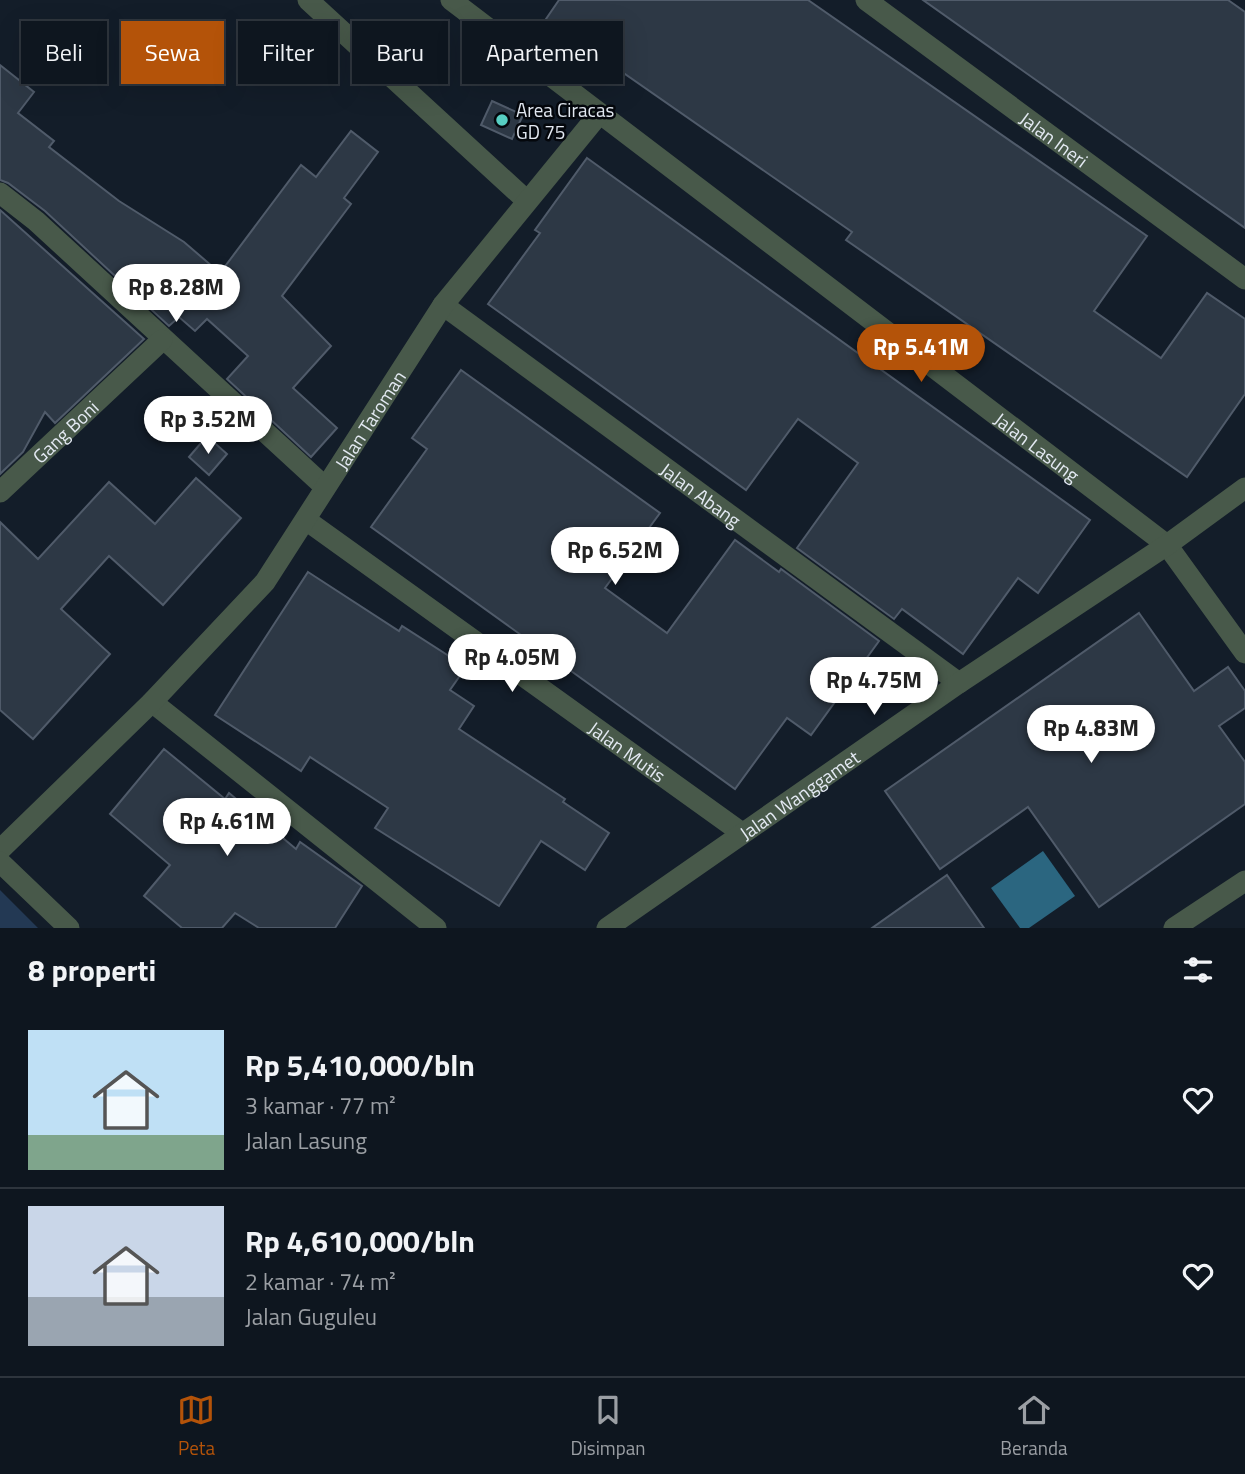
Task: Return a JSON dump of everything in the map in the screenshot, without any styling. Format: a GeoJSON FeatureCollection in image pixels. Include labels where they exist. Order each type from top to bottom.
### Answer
{"type":"FeatureCollection","features":[{"type":"Feature","properties":{"kind":"street"},"geometry":{"type":"LineString","coordinates":[[308,0],[527,201]]}},
{"type":"Feature","properties":{"kind":"street"},"geometry":{"type":"LineString","coordinates":[[451,0],[599,114]]}},
{"type":"Feature","properties":{"kind":"street","name":"Jalan Ineri"},"geometry":{"type":"LineString","coordinates":[[866,0],[1245,279]]}},
{"type":"Feature","properties":{"kind":"street","name":"Jalan Taroman"},"geometry":{"type":"LineString","coordinates":[[0,850],[152,702],[248,603],[306,520],[443,305],[599,114]]}},
{"type":"Feature","properties":{"kind":"street","name":"Jalan Lasung"},"geometry":{"type":"LineString","coordinates":[[599,114],[1167,545],[1245,653]]}},
{"type":"Feature","properties":{"kind":"street"},"geometry":{"type":"LineString","coordinates":[[0,192],[36,221],[162,340],[325,487]]}},
{"type":"Feature","properties":{"kind":"street","name":"Jalan Abang"},"geometry":{"type":"LineString","coordinates":[[443,305],[959,684]]}},
{"type":"Feature","properties":{"kind":"street","name":"Gang Boni"},"geometry":{"type":"LineString","coordinates":[[0,492],[162,340]]}},
{"type":"Feature","properties":{"kind":"street","name":"Jalan Wanggamet"},"geometry":{"type":"LineString","coordinates":[[607,928],[959,684],[1167,545],[1245,488]]}},
{"type":"Feature","properties":{"kind":"street","name":"Jalan Mutis"},"geometry":{"type":"LineString","coordinates":[[306,520],[742,833]]}},
{"type":"Feature","properties":{"kind":"street"},"geometry":{"type":"LineString","coordinates":[[152,702],[436,928]]}},
{"type":"Feature","properties":{"kind":"street"},"geometry":{"type":"LineString","coordinates":[[0,862],[68,928]]}},
{"type":"Feature","properties":{"kind":"street"},"geometry":{"type":"LineString","coordinates":[[1174,928],[1245,881]]}},
{"type":"Feature","properties":{"kind":"shaded area"},"geometry":{"type":"Polygon","coordinates":[[[1043,851],[1075,896],[1029,928],[1020,928],[991,888],[1043,851]]]}},
{"type":"Feature","properties":{"kind":"shaded area"},"geometry":{"type":"Polygon","coordinates":[[[0,890],[38,928],[0,928],[0,890]]]}},
{"type":"Feature","properties":{"kind":"building"},"geometry":{"type":"Polygon","coordinates":[[[559,0],[808,0],[1147,236],[1094,311],[1161,358],[1207,293],[1245,319],[1245,394],[1187,477],[846,240],[852,232],[623,73],[623,21],[546,19],[559,0]]]}},
{"type":"Feature","properties":{"kind":"building"},"geometry":{"type":"Polygon","coordinates":[[[923,0],[1228,0],[1245,12],[1245,228],[923,0]]]}},
{"type":"Feature","properties":{"kind":"building"},"geometry":{"type":"Polygon","coordinates":[[[0,65],[34,92],[18,113],[54,141],[49,147],[119,201],[184,242],[220,273],[301,165],[316,177],[351,131],[378,152],[344,198],[351,204],[282,296],[331,346],[293,388],[337,428],[311,457],[227,379],[248,356],[207,319],[195,331],[179,317],[169,326],[45,211],[0,180],[0,65]]]}},
{"type":"Feature","properties":{"kind":"building","name":"Area Ciracas GD 75"},"geometry":{"type":"Polygon","coordinates":[[[492,101],[523,115],[512,139],[481,125],[492,101]]]}},
{"type":"Feature","properties":{"kind":"building"},"geometry":{"type":"Polygon","coordinates":[[[587,158],[1090,520],[1038,593],[1018,578],[963,654],[902,609],[894,619],[797,548],[858,463],[798,419],[746,490],[488,304],[540,233],[535,230],[587,158]]]}},
{"type":"Feature","properties":{"kind":"building"},"geometry":{"type":"Polygon","coordinates":[[[0,210],[144,339],[55,423],[45,412],[23,452],[0,474],[0,210]]]}},
{"type":"Feature","properties":{"kind":"building"},"geometry":{"type":"Polygon","coordinates":[[[461,370],[660,513],[605,588],[667,633],[735,540],[779,572],[781,569],[879,641],[811,735],[787,718],[735,789],[371,527],[427,449],[412,438],[461,370]]]}},
{"type":"Feature","properties":{"kind":"building"},"geometry":{"type":"Polygon","coordinates":[[[207,436],[227,454],[209,475],[189,457],[207,436]]]}},
{"type":"Feature","properties":{"kind":"building"},"geometry":{"type":"Polygon","coordinates":[[[196,478],[241,518],[163,605],[109,556],[61,609],[110,654],[33,739],[0,710],[0,522],[38,559],[109,482],[155,524],[196,478]]]}},
{"type":"Feature","properties":{"kind":"building"},"geometry":{"type":"Polygon","coordinates":[[[308,572],[399,631],[402,626],[466,667],[450,690],[474,706],[459,729],[565,799],[563,802],[609,833],[585,870],[541,841],[499,906],[375,828],[388,808],[310,757],[301,771],[215,715],[308,572]]]}},
{"type":"Feature","properties":{"kind":"building"},"geometry":{"type":"Polygon","coordinates":[[[1139,613],[1194,691],[1228,667],[1245,691],[1245,708],[1219,726],[1245,762],[1245,804],[1099,907],[1028,807],[940,869],[885,791],[1139,613]]]}},
{"type":"Feature","properties":{"kind":"building"},"geometry":{"type":"Polygon","coordinates":[[[164,749],[225,799],[229,793],[296,849],[300,842],[362,886],[335,928],[259,928],[235,913],[222,928],[182,928],[144,896],[170,865],[110,814],[164,749]]]}},
{"type":"Feature","properties":{"kind":"building"},"geometry":{"type":"Polygon","coordinates":[[[947,875],[984,928],[872,928],[947,875]]]}},
{"type":"Feature","properties":{"kind":"place","name":"Area Ciracas GD 75"},"geometry":{"type":"Point","coordinates":[502,120]}}]}
